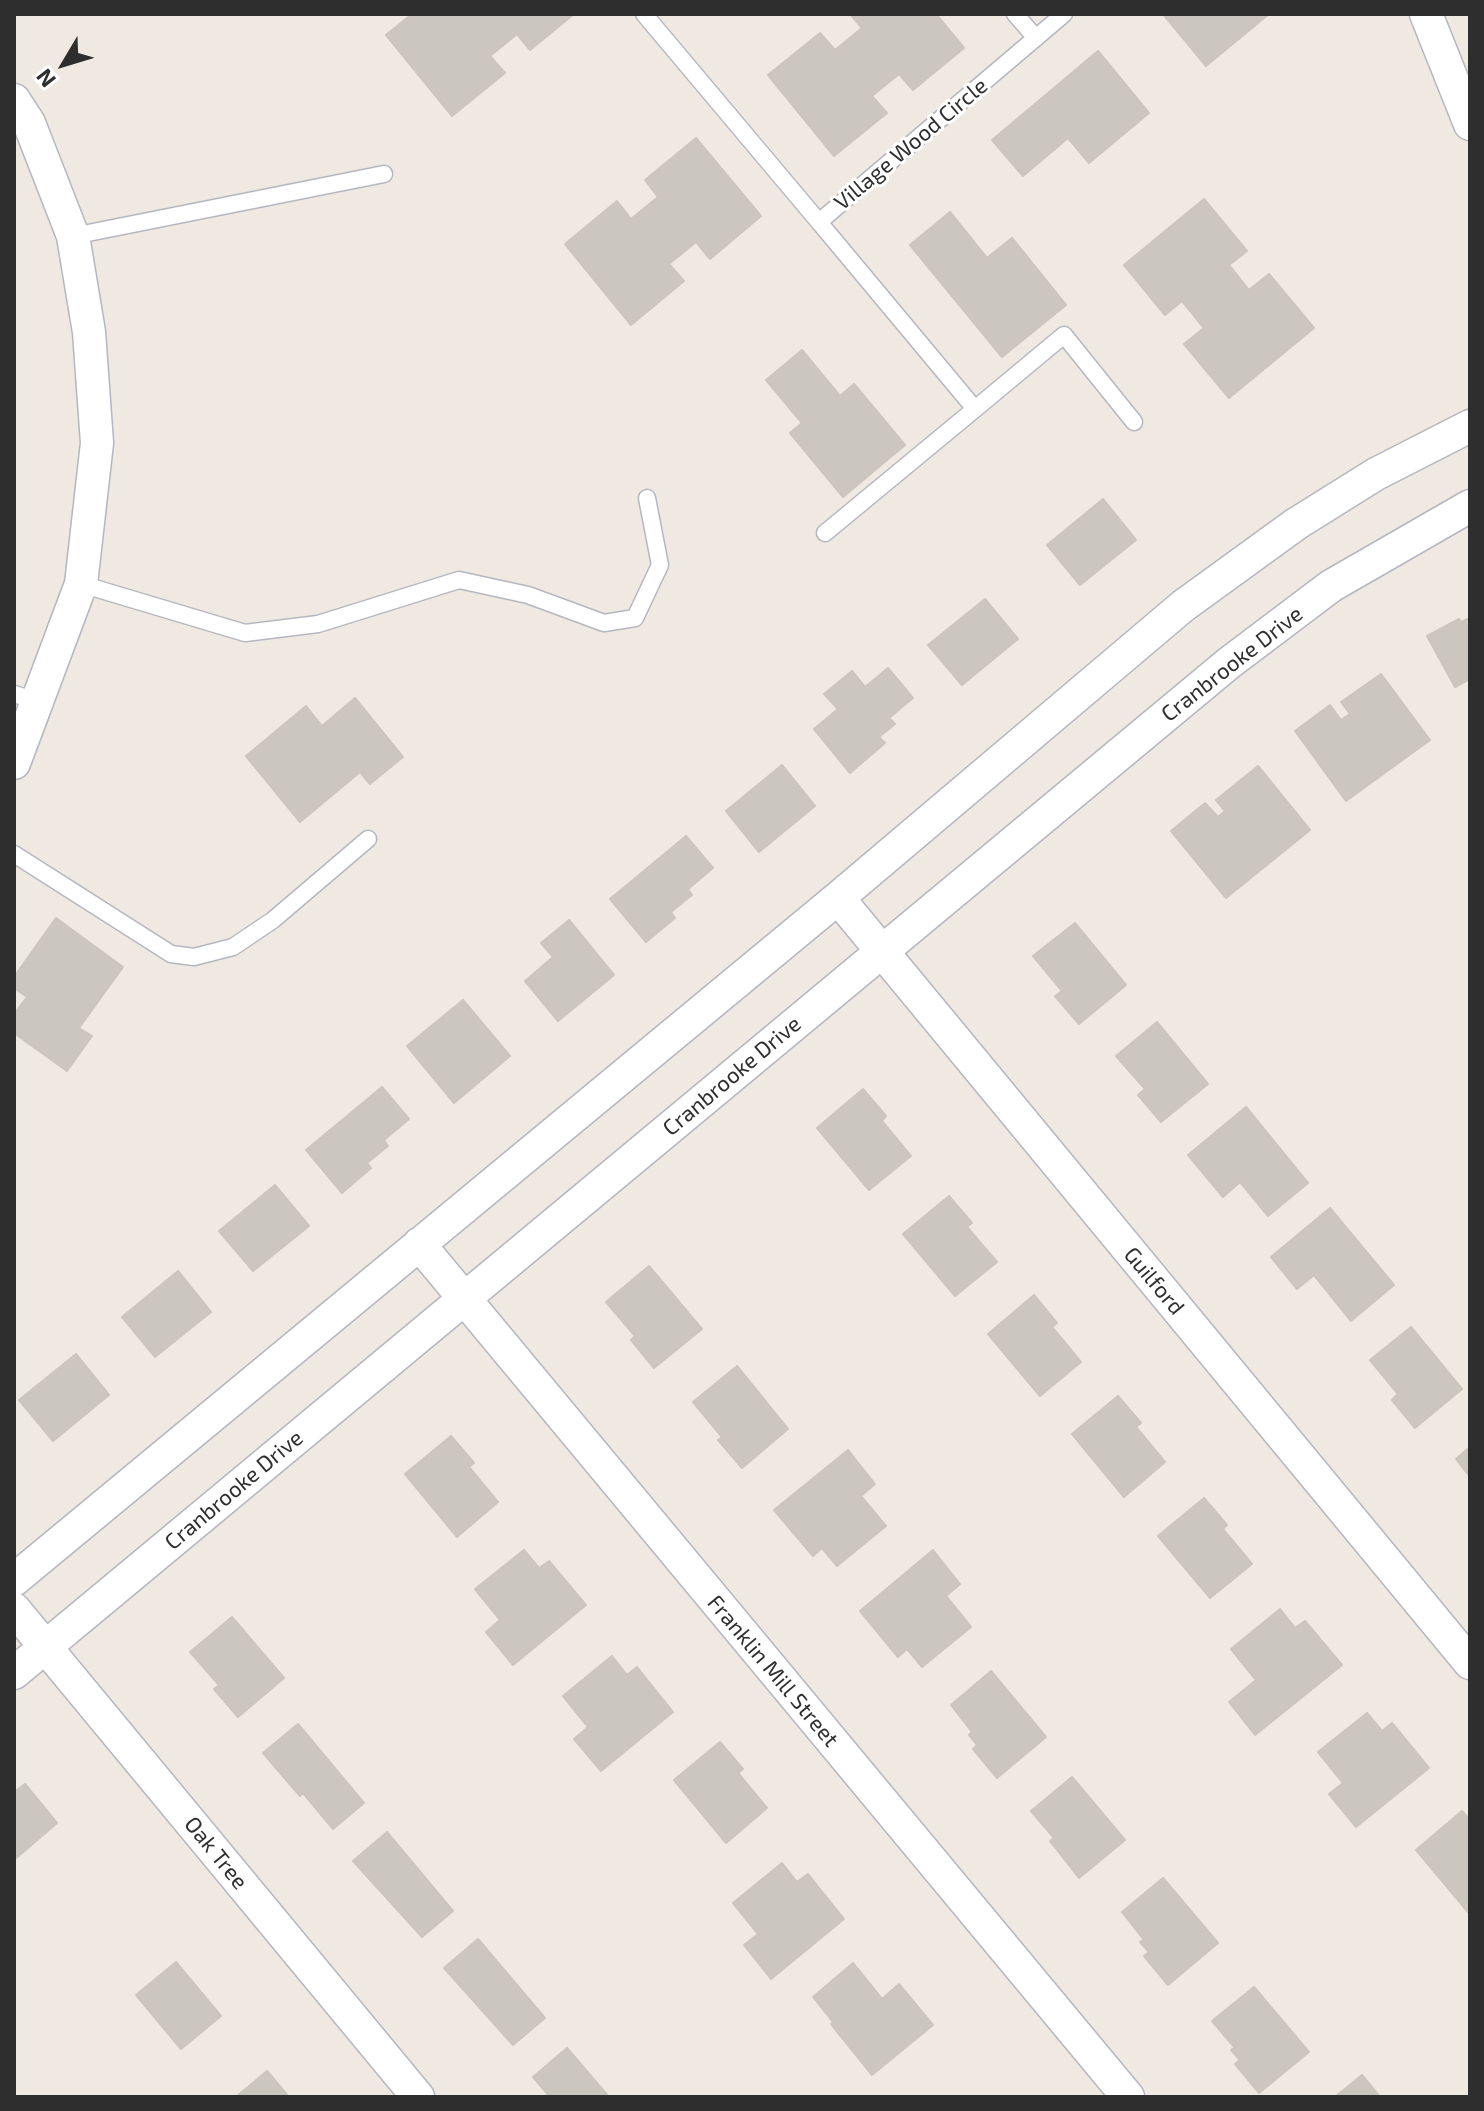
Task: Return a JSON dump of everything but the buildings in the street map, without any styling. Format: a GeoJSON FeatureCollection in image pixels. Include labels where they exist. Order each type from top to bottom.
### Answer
{"type":"FeatureCollection","features":[{"type":"Feature","properties":{"kind":"street"},"geometry":{"type":"LineString","coordinates":[[1426,14],[1470,124]]}},
{"type":"Feature","properties":{"kind":"street"},"geometry":{"type":"LineString","coordinates":[[14,100],[29,123],[73,236],[89,332],[97,443],[81,584],[25,698],[14,763]]}},
{"type":"Feature","properties":{"kind":"street"},"geometry":{"type":"LineString","coordinates":[[14,1580],[838,898],[1183,606],[1296,524],[1363,482],[1470,426]]}},
{"type":"Feature","properties":{"kind":"street","name":"Cranbrooke Drive"},"geometry":{"type":"LineString","coordinates":[[14,1673],[1229,663],[1331,586],[1470,506]]}},
{"type":"Feature","properties":{"kind":"street","name":"Guilford"},"geometry":{"type":"LineString","coordinates":[[838,898],[1470,1663]]}},
{"type":"Feature","properties":{"kind":"street","name":"Franklin Mill Street"},"geometry":{"type":"LineString","coordinates":[[419,1244],[1128,2097]]}},
{"type":"Feature","properties":{"kind":"street","name":"Oak Tree"},"geometry":{"type":"LineString","coordinates":[[14,1609],[418,2097]]}},
{"type":"Feature","properties":{"kind":"lane","name":"Village Wood Circle"},"geometry":{"type":"LineString","coordinates":[[644,14],[819,222],[1064,14]]}},
{"type":"Feature","properties":{"kind":"lane"},"geometry":{"type":"LineString","coordinates":[[1015,14],[1036,38]]}},
{"type":"Feature","properties":{"kind":"lane"},"geometry":{"type":"LineString","coordinates":[[73,236],[384,174]]}},
{"type":"Feature","properties":{"kind":"lane"},"geometry":{"type":"LineString","coordinates":[[819,222],[975,409]]}},
{"type":"Feature","properties":{"kind":"lane"},"geometry":{"type":"LineString","coordinates":[[825,533],[1064,335],[1134,422]]}},
{"type":"Feature","properties":{"kind":"lane"},"geometry":{"type":"LineString","coordinates":[[81,584],[245,633],[318,624],[459,580],[528,595],[604,623],[635,618],[660,565],[647,498]]}},
{"type":"Feature","properties":{"kind":"lane"},"geometry":{"type":"LineString","coordinates":[[14,854],[171,954],[194,957],[233,947],[273,920],[368,839]]}}]}
